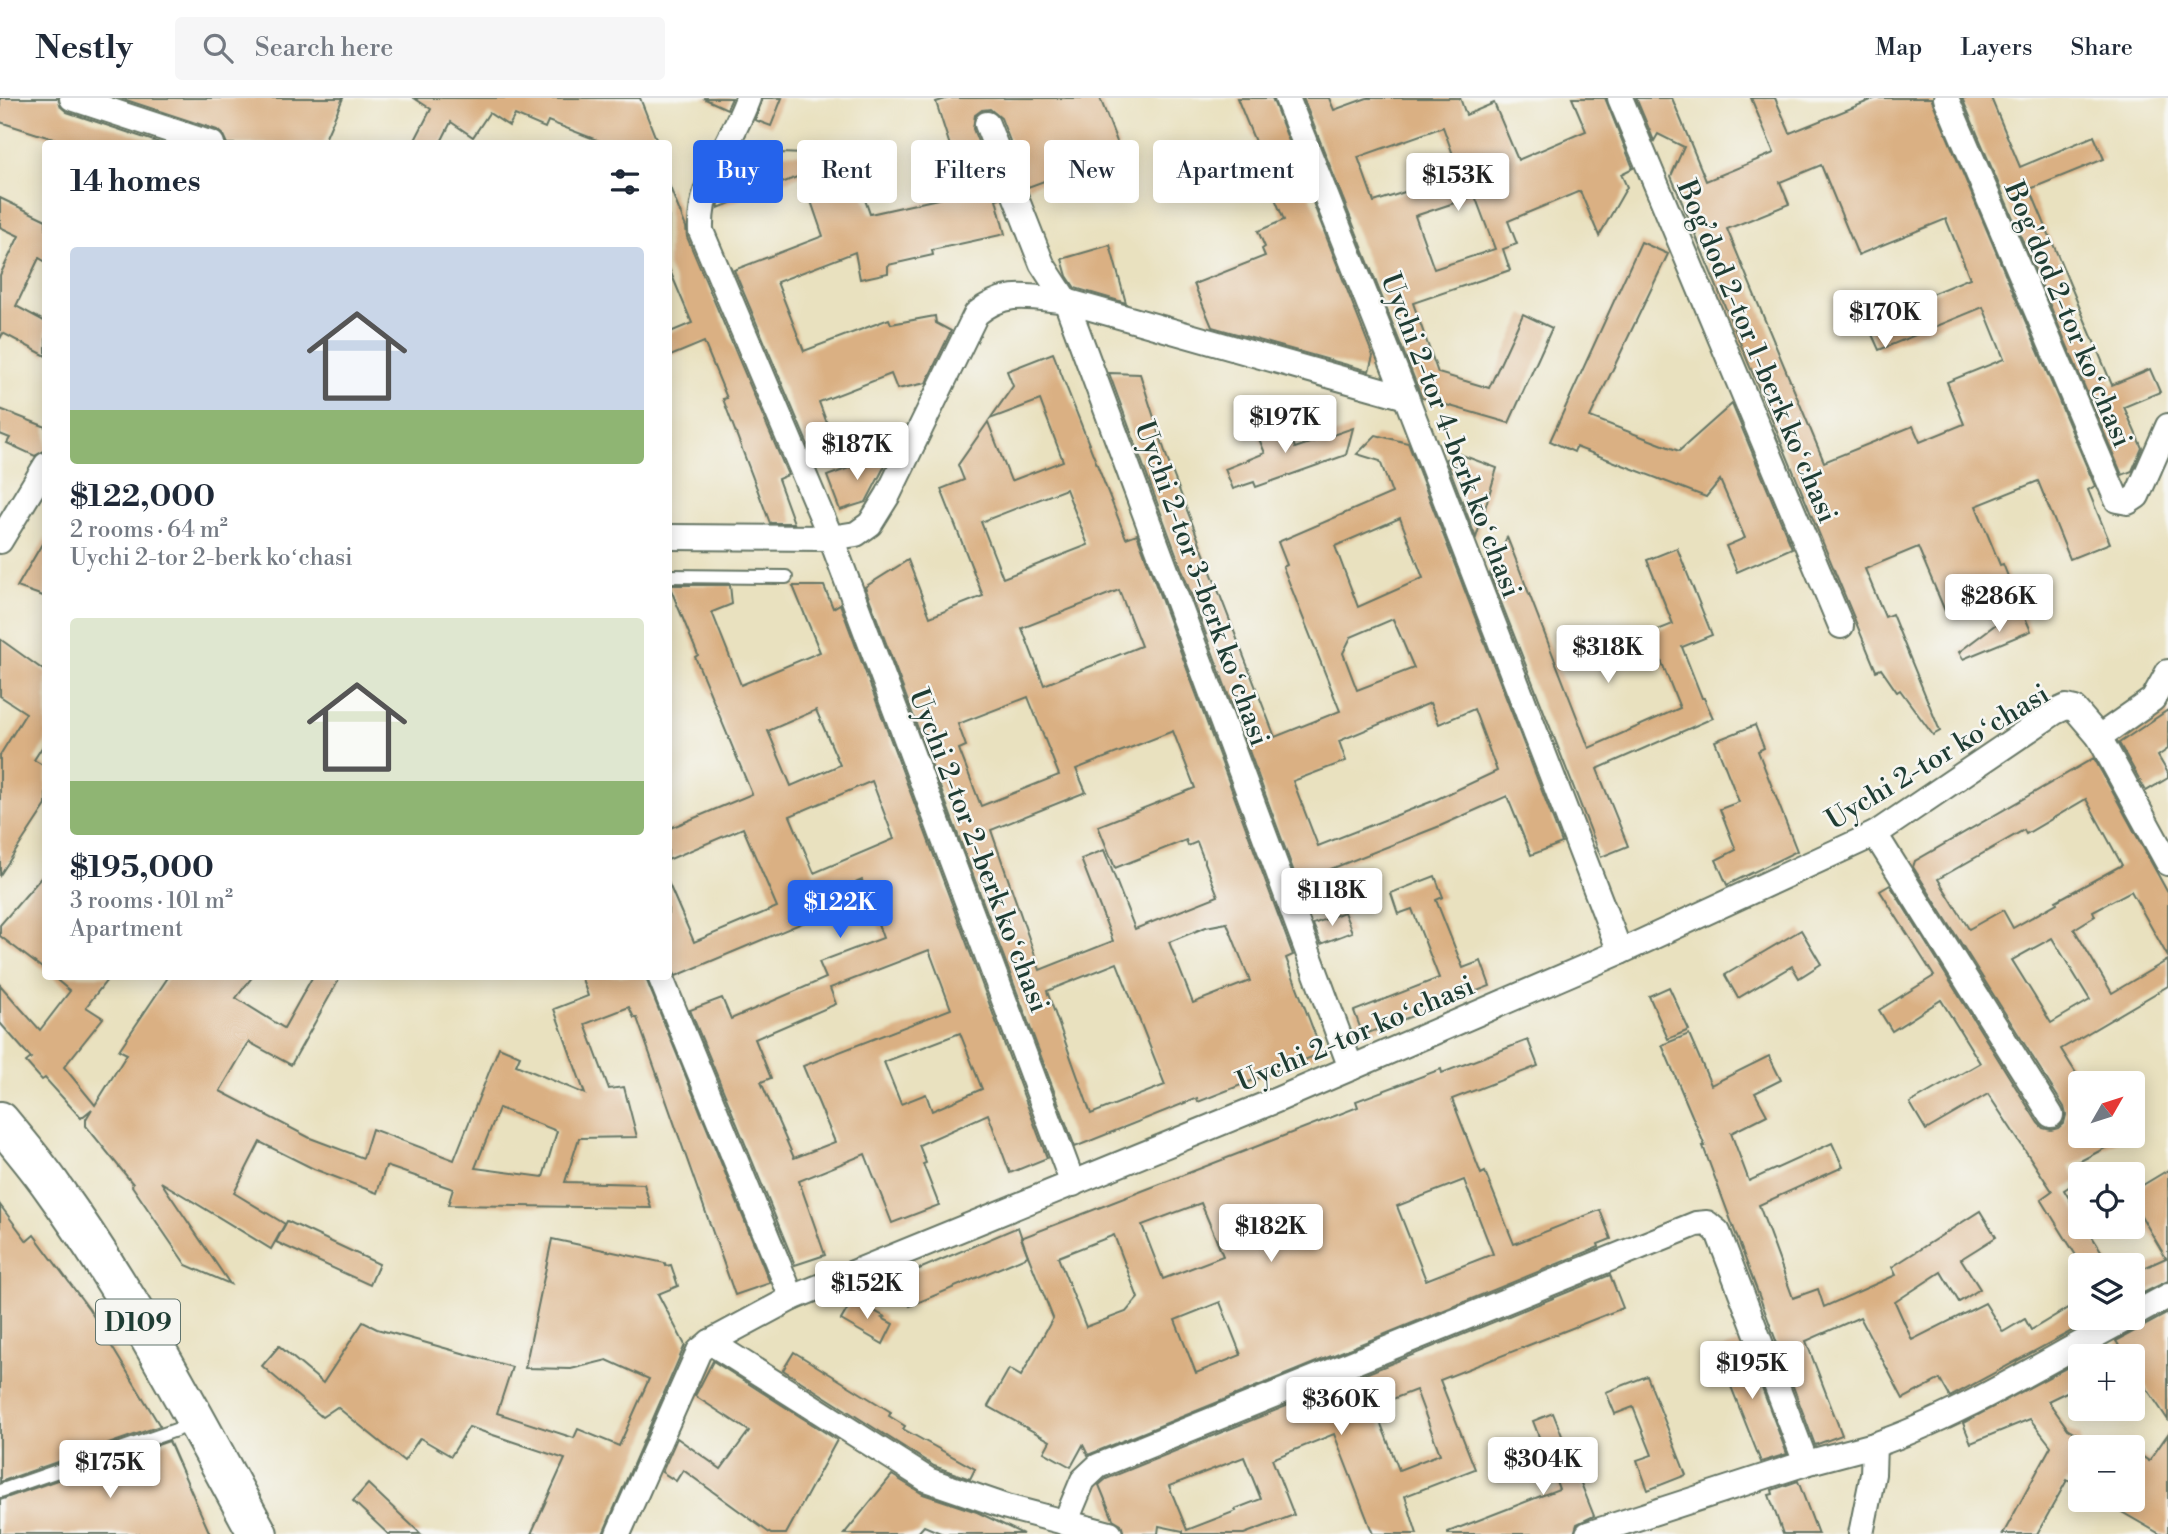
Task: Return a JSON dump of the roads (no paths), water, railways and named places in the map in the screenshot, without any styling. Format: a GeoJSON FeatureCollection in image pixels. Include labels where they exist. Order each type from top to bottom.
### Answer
{"type":"FeatureCollection","features":[{"type":"Feature","properties":{"kind":"main road","name":"D109"},"geometry":{"type":"LineString","coordinates":[[0,1121],[53,1188],[119,1288],[258,1534]]}},
{"type":"Feature","properties":{"kind":"street"},"geometry":{"type":"LineString","coordinates":[[72,98],[200,140]]}},
{"type":"Feature","properties":{"kind":"street","name":"Uychi 2-tor 2-berk koʻchasi"},"geometry":{"type":"LineString","coordinates":[[748,98],[706,187],[700,212],[701,232],[831,538],[1073,1184]]}},
{"type":"Feature","properties":{"kind":"street","name":"Uychi 2-tor 4-berk koʻchasi"},"geometry":{"type":"LineString","coordinates":[[1287,98],[1406,397],[1620,952]]}},
{"type":"Feature","properties":{"kind":"street","name":"Bogʼdod 2-tor 1-berk koʻchasi"},"geometry":{"type":"LineString","coordinates":[[1620,98],[1841,626]]}},
{"type":"Feature","properties":{"kind":"street","name":"Bog'dod 2-tor koʻchasi"},"geometry":{"type":"LineString","coordinates":[[1946,98],[2117,500],[2128,502],[2137,496],[2168,426]]}},
{"type":"Feature","properties":{"kind":"street","name":"Uychi 2-tor 3-berk koʻchasi"},"geometry":{"type":"LineString","coordinates":[[987,124],[1042,264],[1066,301],[1352,1068]]}},
{"type":"Feature","properties":{"kind":"street"},"geometry":{"type":"LineString","coordinates":[[672,537],[831,538],[856,534],[870,524],[888,495],[976,314],[991,302],[1005,297],[1066,301],[1406,397]]}},
{"type":"Feature","properties":{"kind":"street"},"geometry":{"type":"LineString","coordinates":[[0,541],[42,472]]}},
{"type":"Feature","properties":{"kind":"street"},"geometry":{"type":"LineString","coordinates":[[2168,672],[2152,699],[2099,737],[2168,863]]}},
{"type":"Feature","properties":{"kind":"street","name":"Uychi 2-tor koʻchasi"},"geometry":{"type":"LineString","coordinates":[[618,1534],[699,1351],[710,1342],[792,1298],[1352,1068],[1620,952],[1875,834],[2066,707],[2076,709],[2099,737]]}},
{"type":"Feature","properties":{"kind":"street"},"geometry":{"type":"LineString","coordinates":[[1875,834],[2051,1115]]}},
{"type":"Feature","properties":{"kind":"street"},"geometry":{"type":"LineString","coordinates":[[662,980],[792,1298]]}},
{"type":"Feature","properties":{"kind":"street"},"geometry":{"type":"LineString","coordinates":[[1065,1523],[1083,1480],[1098,1466],[1696,1224],[1707,1223],[1718,1232],[1806,1464]]}},
{"type":"Feature","properties":{"kind":"street"},"geometry":{"type":"LineString","coordinates":[[2145,1308],[2168,1296]]}},
{"type":"Feature","properties":{"kind":"street"},"geometry":{"type":"LineString","coordinates":[[1588,1534],[1896,1438],[1966,1405],[2106,1330]]}},
{"type":"Feature","properties":{"kind":"street"},"geometry":{"type":"LineString","coordinates":[[710,1342],[928,1480],[1007,1507],[1110,1534]]}},
{"type":"Feature","properties":{"kind":"street"},"geometry":{"type":"LineString","coordinates":[[1861,1534],[1873,1474],[1874,1445]]}},
{"type":"Feature","properties":{"kind":"lane"},"geometry":{"type":"LineString","coordinates":[[672,576],[786,577]]}},
{"type":"Feature","properties":{"kind":"lane"},"geometry":{"type":"LineString","coordinates":[[0,1491],[197,1423]]}}]}
